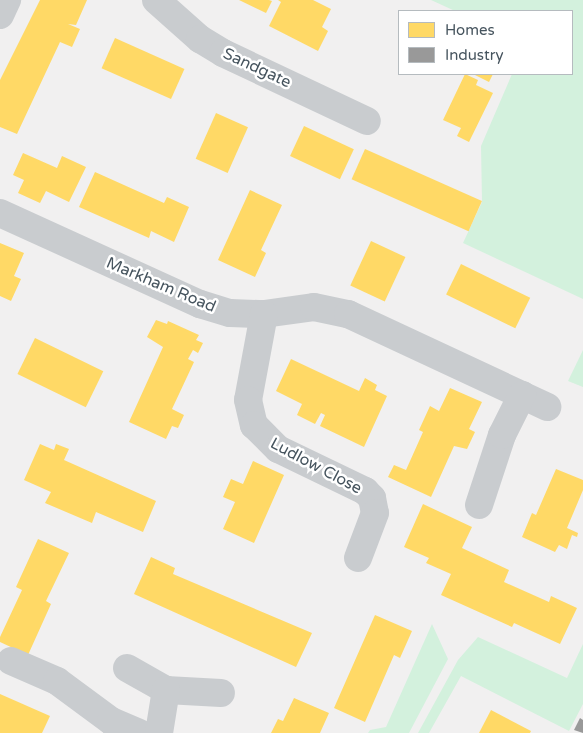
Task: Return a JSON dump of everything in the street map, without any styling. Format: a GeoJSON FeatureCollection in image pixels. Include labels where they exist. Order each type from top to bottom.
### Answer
{"type":"FeatureCollection","features":[{"type":"Feature","properties":{"kind":"street"},"geometry":{"type":"LineString","coordinates":[[0,15],[7,0]]}},
{"type":"Feature","properties":{"kind":"street","name":"Sandgate"},"geometry":{"type":"LineString","coordinates":[[156,0],[200,39],[222,52],[367,121]]}},
{"type":"Feature","properties":{"kind":"street","name":"Markham Road"},"geometry":{"type":"LineString","coordinates":[[0,213],[200,304],[230,313],[264,314],[314,307],[348,314],[547,407]]}},
{"type":"Feature","properties":{"kind":"street","name":"Ludlow Close"},"geometry":{"type":"LineString","coordinates":[[264,314],[248,400],[254,425],[278,449],[365,491],[372,498],[375,514],[358,558]]}},
{"type":"Feature","properties":{"kind":"street"},"geometry":{"type":"LineString","coordinates":[[479,505],[502,436],[522,395]]}},
{"type":"Feature","properties":{"kind":"street"},"geometry":{"type":"LineString","coordinates":[[11,660],[57,681],[111,721],[139,733]]}},
{"type":"Feature","properties":{"kind":"street"},"geometry":{"type":"LineString","coordinates":[[127,668],[166,690],[221,693]]}},
{"type":"Feature","properties":{"kind":"street"},"geometry":{"type":"LineString","coordinates":[[159,733],[166,690]]}},
{"type":"Feature","properties":{"kind":"green space"},"geometry":{"type":"Polygon","coordinates":[[[431,0],[583,0],[583,299],[463,243],[482,202],[481,146],[512,75],[573,75],[573,10],[453,10],[431,0]]]}},
{"type":"Feature","properties":{"kind":"green space"},"geometry":{"type":"Polygon","coordinates":[[[583,350],[583,387],[568,381],[583,350]]]}},
{"type":"Feature","properties":{"kind":"green space"},"geometry":{"type":"Polygon","coordinates":[[[432,624],[448,659],[409,733],[368,733],[370,730],[386,727],[432,624]]]}},
{"type":"Feature","properties":{"kind":"green space"},"geometry":{"type":"Polygon","coordinates":[[[478,637],[567,678],[583,644],[583,704],[569,731],[461,676],[429,733],[418,733],[458,660],[478,637]]]}},
{"type":"Feature","properties":{"kind":"building: Homes"},"geometry":{"type":"Polygon","coordinates":[[[40,0],[87,0],[76,25],[68,24],[80,29],[72,47],[60,42],[17,134],[0,127],[0,80],[40,0]]]}},
{"type":"Feature","properties":{"kind":"building: Homes"},"geometry":{"type":"Polygon","coordinates":[[[239,0],[269,0],[272,1],[266,13],[239,0]]]}},
{"type":"Feature","properties":{"kind":"building: Homes"},"geometry":{"type":"Polygon","coordinates":[[[278,0],[313,0],[331,9],[322,27],[328,31],[318,51],[269,26],[281,2],[278,0]]]}},
{"type":"Feature","properties":{"kind":"building: Homes"},"geometry":{"type":"Polygon","coordinates":[[[115,38],[184,69],[171,99],[102,68],[115,38]]]}},
{"type":"Feature","properties":{"kind":"building: Homes"},"geometry":{"type":"Polygon","coordinates":[[[465,75],[478,80],[476,85],[493,93],[469,142],[457,136],[461,128],[443,120],[465,75]]]}},
{"type":"Feature","properties":{"kind":"building: Homes"},"geometry":{"type":"Polygon","coordinates":[[[475,75],[492,75],[489,82],[475,75]]]}},
{"type":"Feature","properties":{"kind":"building: Homes"},"geometry":{"type":"Polygon","coordinates":[[[216,113],[248,127],[228,173],[196,159],[216,113]]]}},
{"type":"Feature","properties":{"kind":"building: Homes"},"geometry":{"type":"Polygon","coordinates":[[[304,126],[354,149],[340,179],[290,156],[304,126]]]}},
{"type":"Feature","properties":{"kind":"building: Homes"},"geometry":{"type":"Polygon","coordinates":[[[365,149],[482,201],[469,231],[352,179],[365,149]]]}},
{"type":"Feature","properties":{"kind":"building: Homes"},"geometry":{"type":"Polygon","coordinates":[[[23,153],[57,168],[62,156],[86,167],[69,202],[46,191],[40,203],[18,193],[24,180],[13,175],[23,153]]]}},
{"type":"Feature","properties":{"kind":"building: Homes"},"geometry":{"type":"Polygon","coordinates":[[[95,172],[164,203],[167,197],[189,207],[174,242],[151,231],[149,238],[79,207],[95,172]]]}},
{"type":"Feature","properties":{"kind":"building: Homes"},"geometry":{"type":"Polygon","coordinates":[[[250,190],[282,205],[261,250],[266,253],[255,277],[218,260],[250,190]]]}},
{"type":"Feature","properties":{"kind":"building: Homes"},"geometry":{"type":"Polygon","coordinates":[[[371,241],[405,257],[385,301],[350,285],[371,241]]]}},
{"type":"Feature","properties":{"kind":"building: Homes"},"geometry":{"type":"Polygon","coordinates":[[[0,243],[24,253],[14,276],[21,279],[11,301],[0,296],[0,243]]]}},
{"type":"Feature","properties":{"kind":"building: Homes"},"geometry":{"type":"Polygon","coordinates":[[[461,264],[530,298],[515,328],[446,295],[461,264]]]}},
{"type":"Feature","properties":{"kind":"building: Homes"},"geometry":{"type":"Polygon","coordinates":[[[156,320],[167,324],[168,321],[199,335],[196,340],[203,343],[198,353],[193,350],[188,359],[194,362],[172,409],[184,415],[178,428],[172,426],[166,439],[129,422],[163,347],[147,337],[156,320]]]}},
{"type":"Feature","properties":{"kind":"building: Homes"},"geometry":{"type":"Polygon","coordinates":[[[35,338],[103,371],[86,407],[17,374],[35,338]]]}},
{"type":"Feature","properties":{"kind":"building: Homes"},"geometry":{"type":"Polygon","coordinates":[[[291,359],[359,391],[365,378],[377,385],[375,390],[387,396],[364,447],[320,426],[325,415],[321,413],[315,424],[297,415],[302,404],[276,391],[291,359]]]}},
{"type":"Feature","properties":{"kind":"building: Homes"},"geometry":{"type":"Polygon","coordinates":[[[450,388],[482,402],[469,429],[475,432],[467,449],[454,446],[431,497],[388,477],[394,465],[406,470],[423,432],[419,430],[430,406],[439,411],[450,388]]]}},
{"type":"Feature","properties":{"kind":"building: Homes"},"geometry":{"type":"Polygon","coordinates":[[[40,444],[54,450],[56,444],[69,449],[64,460],[156,501],[143,532],[96,512],[92,523],[45,503],[51,492],[24,480],[40,444]]]}},
{"type":"Feature","properties":{"kind":"building: Homes"},"geometry":{"type":"Polygon","coordinates":[[[253,461],[284,475],[254,543],[223,529],[235,502],[223,497],[231,479],[243,484],[253,461]]]}},
{"type":"Feature","properties":{"kind":"building: Homes"},"geometry":{"type":"Polygon","coordinates":[[[556,469],[583,480],[583,490],[567,528],[578,533],[577,537],[572,535],[567,549],[559,545],[555,552],[522,537],[532,513],[536,515],[556,469]]]}},
{"type":"Feature","properties":{"kind":"building: Homes"},"geometry":{"type":"Polygon","coordinates":[[[423,504],[472,527],[462,548],[509,570],[504,582],[549,602],[551,596],[577,608],[560,644],[514,623],[512,627],[441,595],[451,574],[426,563],[429,558],[404,547],[423,504]]]}},
{"type":"Feature","properties":{"kind":"building: Homes"},"geometry":{"type":"Polygon","coordinates":[[[38,539],[69,553],[46,601],[51,604],[28,655],[0,642],[0,637],[22,590],[16,587],[38,539]]]}},
{"type":"Feature","properties":{"kind":"building: Homes"},"geometry":{"type":"Polygon","coordinates":[[[151,557],[175,568],[173,574],[312,633],[296,667],[134,594],[151,557]]]}},
{"type":"Feature","properties":{"kind":"building: Homes"},"geometry":{"type":"Polygon","coordinates":[[[375,615],[412,631],[400,658],[394,655],[365,722],[334,708],[375,615]]]}},
{"type":"Feature","properties":{"kind":"building: Homes"},"geometry":{"type":"Polygon","coordinates":[[[0,694],[50,716],[42,733],[0,733],[0,694]]]}},
{"type":"Feature","properties":{"kind":"building: Homes"},"geometry":{"type":"Polygon","coordinates":[[[294,698],[329,713],[320,733],[271,733],[278,719],[283,721],[294,698]]]}},
{"type":"Feature","properties":{"kind":"building: Homes"},"geometry":{"type":"Polygon","coordinates":[[[491,710],[531,731],[530,733],[479,733],[491,710]]]}},
{"type":"Feature","properties":{"kind":"building: Industry"},"geometry":{"type":"Polygon","coordinates":[[[580,718],[583,720],[583,733],[574,730],[580,718]]]}}]}
